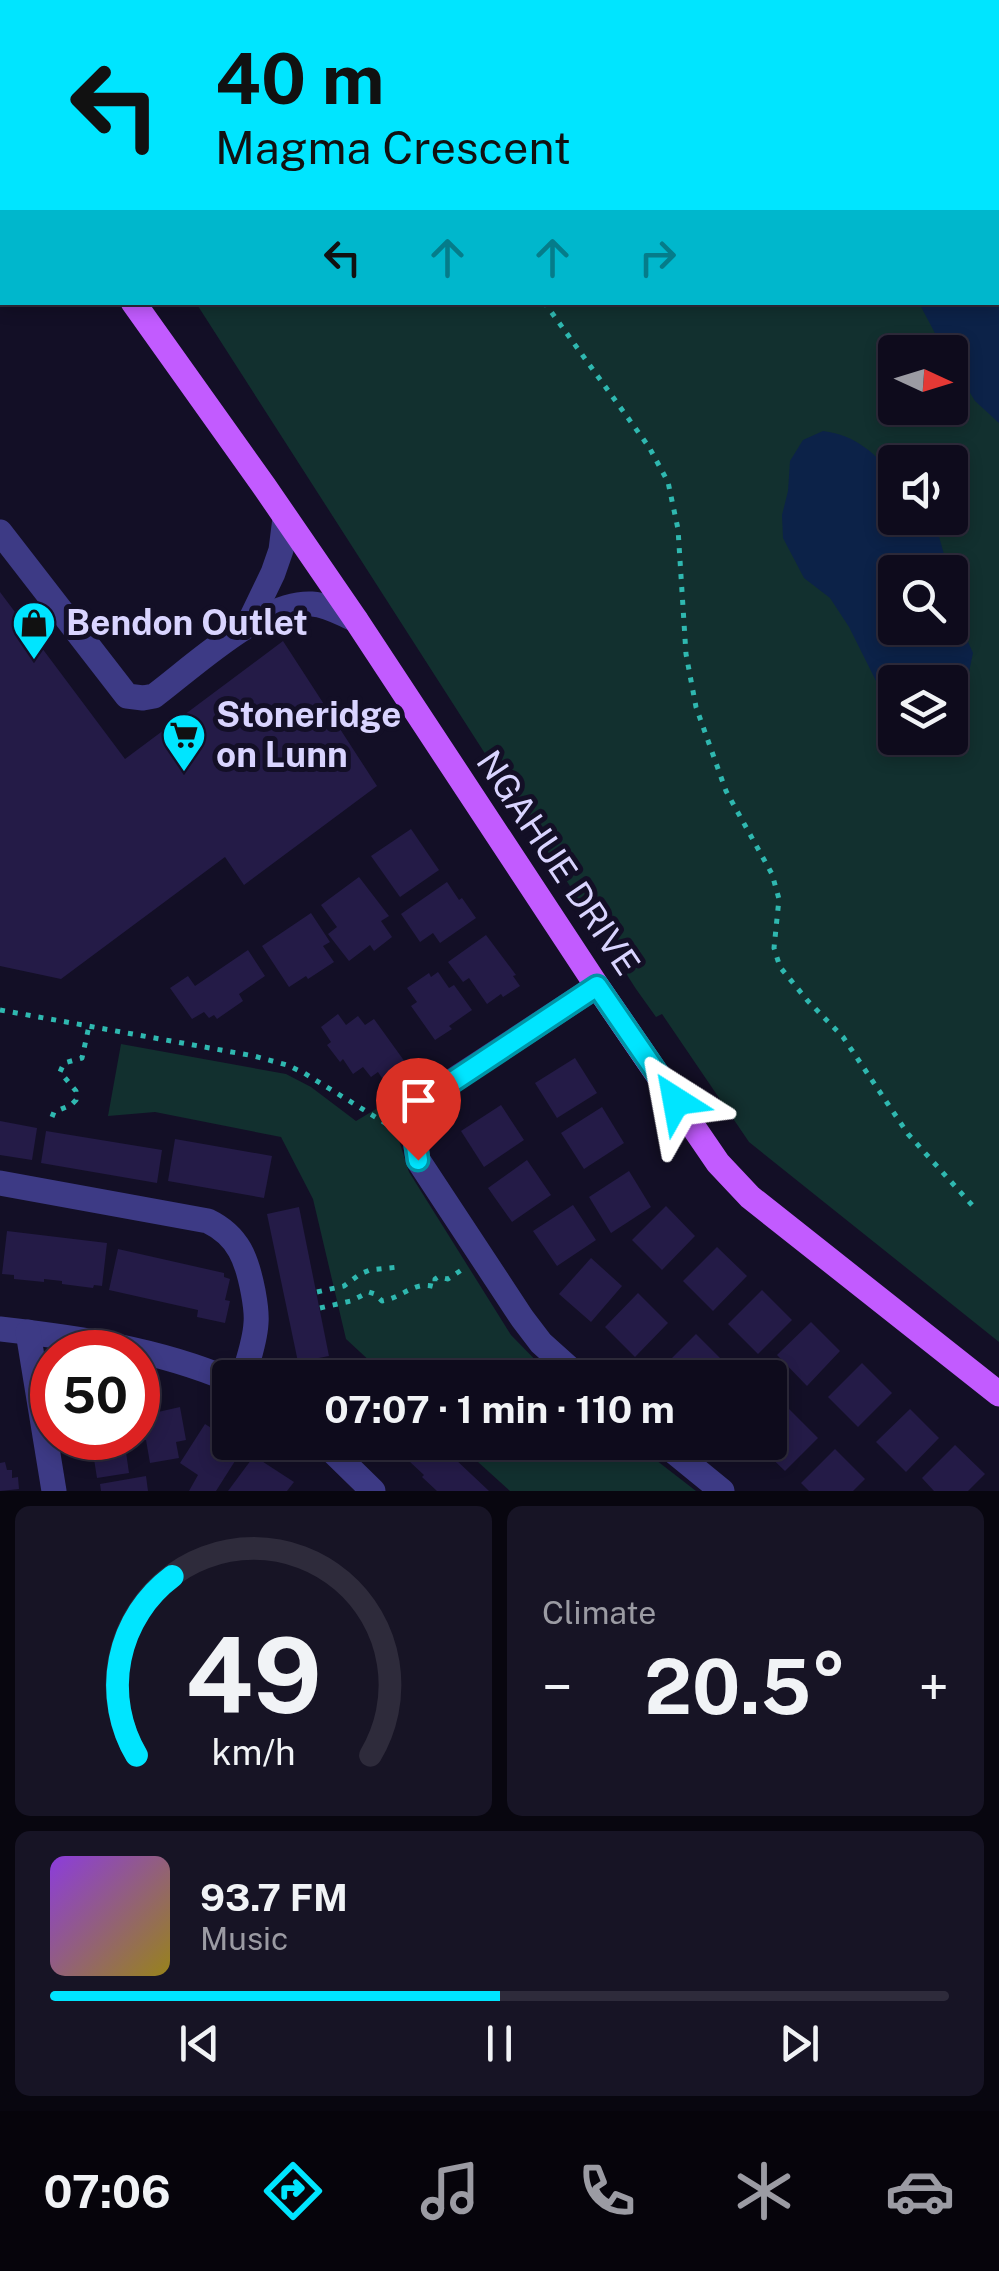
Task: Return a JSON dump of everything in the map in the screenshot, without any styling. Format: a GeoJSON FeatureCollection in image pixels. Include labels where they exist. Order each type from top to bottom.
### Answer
{"type":"FeatureCollection","features":[{"type":"Feature","properties":{"kind":"main road","name":"NGAHUE DRIVE"},"geometry":{"type":"LineString","coordinates":[[135,305],[356,620],[718,1163],[750,1197],[999,1394]]}},
{"type":"Feature","properties":{"kind":"street"},"geometry":{"type":"LineString","coordinates":[[248,625],[281,550],[286,518]]}},
{"type":"Feature","properties":{"kind":"street"},"geometry":{"type":"LineString","coordinates":[[0,532],[127,696],[154,696],[248,625],[290,606],[313,604],[356,620]]}},
{"type":"Feature","properties":{"kind":"street"},"geometry":{"type":"LineString","coordinates":[[560,1360],[522,1318],[418,1160],[414,1132],[434,1094],[597,986]]}},
{"type":"Feature","properties":{"kind":"street"},"geometry":{"type":"LineString","coordinates":[[0,1183],[208,1220],[226,1232],[248,1263],[256,1313],[248,1360]]}},
{"type":"Feature","properties":{"kind":"street"},"geometry":{"type":"LineString","coordinates":[[0,1329],[120,1346],[212,1373]]}},
{"type":"Feature","properties":{"kind":"street"},"geometry":{"type":"LineString","coordinates":[[28,1332],[54,1491]]}},
{"type":"Feature","properties":{"kind":"street"},"geometry":{"type":"LineString","coordinates":[[341,1460],[373,1491]]}},
{"type":"Feature","properties":{"kind":"street"},"geometry":{"type":"LineString","coordinates":[[684,1460],[722,1491]]}},
{"type":"Feature","properties":{"kind":"path"},"geometry":{"type":"LineString","coordinates":[[546,305],[650,447],[668,482],[678,529],[686,654],[696,707],[726,791],[772,874],[780,899],[774,948],[780,967],[843,1037],[908,1134],[972,1205]]}},
{"type":"Feature","properties":{"kind":"path"},"geometry":{"type":"LineString","coordinates":[[0,1010],[287,1065],[400,1130]]}},
{"type":"Feature","properties":{"kind":"path"},"geometry":{"type":"LineString","coordinates":[[52,1117],[76,1100],[76,1091],[60,1072],[64,1063],[82,1058],[89,1026]]}},
{"type":"Feature","properties":{"kind":"path"},"geometry":{"type":"LineString","coordinates":[[316,1292],[344,1286],[370,1270],[398,1268]]}},
{"type":"Feature","properties":{"kind":"path"},"geometry":{"type":"LineString","coordinates":[[320,1308],[369,1292],[382,1302],[389,1301],[420,1284],[435,1287],[438,1277],[448,1279],[458,1272]]}},
{"type":"Feature","properties":{"kind":"green space"},"geometry":{"type":"Polygon","coordinates":[[[197,305],[999,305],[999,1342],[749,1142],[662,1014],[656,1017],[197,305]]]}},
{"type":"Feature","properties":{"kind":"green space"},"geometry":{"type":"Polygon","coordinates":[[[121,1044],[286,1074],[311,1087],[356,1121],[381,1106],[392,1093],[403,1107],[398,1137],[409,1172],[511,1335],[535,1360],[369,1360],[346,1339],[313,1199],[281,1137],[155,1112],[108,1116],[121,1044]]]}},
{"type":"Feature","properties":{"kind":"green space"},"geometry":{"type":"Polygon","coordinates":[[[476,1460],[656,1460],[696,1491],[510,1491],[476,1460]]]}},
{"type":"Feature","properties":{"kind":"water"},"geometry":{"type":"Polygon","coordinates":[[[920,305],[999,305],[999,423],[968,390],[968,335],[936,335],[920,305]]]}},
{"type":"Feature","properties":{"kind":"water"},"geometry":{"type":"Polygon","coordinates":[[[823,431],[863,446],[878,459],[878,535],[939,535],[944,555],[878,555],[878,645],[968,645],[968,642],[973,653],[968,677],[968,665],[878,665],[878,685],[849,627],[830,598],[804,578],[783,538],[782,515],[790,461],[803,440],[823,431]]]}},
{"type":"Feature","properties":{"kind":"building","name":"Stoneridge on Lunn"},"geometry":{"type":"Polygon","coordinates":[[[0,592],[125,759],[283,641],[377,786],[244,885],[225,857],[61,979],[0,966],[0,592]]]}},
{"type":"Feature","properties":{"kind":"building"},"geometry":{"type":"Polygon","coordinates":[[[411,829],[439,870],[400,897],[371,856],[411,829]]]}},
{"type":"Feature","properties":{"kind":"building"},"geometry":{"type":"Polygon","coordinates":[[[359,877],[389,916],[381,921],[392,937],[374,951],[370,945],[349,961],[328,934],[337,927],[321,905],[359,877]]]}},
{"type":"Feature","properties":{"kind":"building"},"geometry":{"type":"Polygon","coordinates":[[[447,882],[476,918],[440,943],[433,933],[420,942],[401,914],[447,882]]]}},
{"type":"Feature","properties":{"kind":"building"},"geometry":{"type":"Polygon","coordinates":[[[311,913],[330,942],[323,946],[334,962],[289,987],[262,946],[311,913]]]}},
{"type":"Feature","properties":{"kind":"building"},"geometry":{"type":"Polygon","coordinates":[[[486,935],[520,986],[487,1004],[469,978],[463,982],[448,962],[486,935]]]}},
{"type":"Feature","properties":{"kind":"building"},"geometry":{"type":"Polygon","coordinates":[[[248,950],[265,976],[239,994],[243,1001],[217,1019],[204,1012],[192,1019],[170,988],[188,976],[195,986],[248,950]]]}},
{"type":"Feature","properties":{"kind":"building"},"geometry":{"type":"Polygon","coordinates":[[[438,972],[449,988],[454,985],[472,1010],[435,1040],[411,1006],[417,1002],[407,988],[429,973],[431,977],[438,972]]]}},
{"type":"Feature","properties":{"kind":"building"},"geometry":{"type":"Polygon","coordinates":[[[338,1014],[346,1025],[358,1016],[365,1025],[374,1019],[405,1062],[382,1078],[378,1072],[371,1077],[363,1067],[353,1074],[327,1045],[331,1042],[321,1027],[338,1014]]]}},
{"type":"Feature","properties":{"kind":"building"},"geometry":{"type":"Polygon","coordinates":[[[575,1058],[597,1093],[557,1118],[535,1083],[575,1058]]]}},
{"type":"Feature","properties":{"kind":"building"},"geometry":{"type":"Polygon","coordinates":[[[501,1105],[524,1140],[484,1167],[461,1131],[501,1105]]]}},
{"type":"Feature","properties":{"kind":"building"},"geometry":{"type":"Polygon","coordinates":[[[602,1107],[624,1143],[584,1169],[561,1133],[602,1107]]]}},
{"type":"Feature","properties":{"kind":"building"},"geometry":{"type":"Polygon","coordinates":[[[0,1121],[37,1128],[32,1160],[0,1155],[0,1121]]]}},
{"type":"Feature","properties":{"kind":"building"},"geometry":{"type":"Polygon","coordinates":[[[46,1131],[162,1150],[157,1183],[41,1163],[46,1131]]]}},
{"type":"Feature","properties":{"kind":"building"},"geometry":{"type":"Polygon","coordinates":[[[175,1139],[272,1156],[264,1198],[168,1181],[175,1139]]]}},
{"type":"Feature","properties":{"kind":"building"},"geometry":{"type":"Polygon","coordinates":[[[527,1160],[551,1195],[512,1222],[488,1188],[527,1160]]]}},
{"type":"Feature","properties":{"kind":"building"},"geometry":{"type":"Polygon","coordinates":[[[629,1171],[651,1207],[611,1233],[589,1197],[629,1171]]]}},
{"type":"Feature","properties":{"kind":"building"},"geometry":{"type":"Polygon","coordinates":[[[573,1205],[596,1240],[557,1266],[533,1231],[573,1205]]]}},
{"type":"Feature","properties":{"kind":"building"},"geometry":{"type":"Polygon","coordinates":[[[666,1206],[695,1236],[662,1270],[632,1240],[666,1206]]]}},
{"type":"Feature","properties":{"kind":"building"},"geometry":{"type":"Polygon","coordinates":[[[299,1207],[329,1356],[298,1360],[267,1214],[299,1207]]]}},
{"type":"Feature","properties":{"kind":"building"},"geometry":{"type":"Polygon","coordinates":[[[7,1231],[107,1243],[102,1286],[14,1279],[14,1275],[2,1274],[7,1231]]]}},
{"type":"Feature","properties":{"kind":"building"},"geometry":{"type":"Polygon","coordinates":[[[717,1247],[747,1276],[713,1311],[683,1281],[717,1247]]]}},
{"type":"Feature","properties":{"kind":"building"},"geometry":{"type":"Polygon","coordinates":[[[118,1249],[224,1273],[230,1279],[225,1323],[197,1317],[198,1310],[109,1290],[118,1249]]]}},
{"type":"Feature","properties":{"kind":"building"},"geometry":{"type":"Polygon","coordinates":[[[591,1258],[622,1286],[591,1322],[559,1294],[591,1258]]]}},
{"type":"Feature","properties":{"kind":"building"},"geometry":{"type":"Polygon","coordinates":[[[762,1290],[792,1320],[758,1354],[728,1324],[762,1290]]]}},
{"type":"Feature","properties":{"kind":"building"},"geometry":{"type":"Polygon","coordinates":[[[638,1293],[668,1323],[635,1357],[605,1327],[638,1293]]]}},
{"type":"Feature","properties":{"kind":"building"},"geometry":{"type":"Polygon","coordinates":[[[811,1322],[840,1351],[807,1386],[787,1365],[787,1360],[777,1355],[811,1322]]]}},
{"type":"Feature","properties":{"kind":"building"},"geometry":{"type":"Polygon","coordinates":[[[696,1334],[722,1360],[670,1360],[696,1334]]]}},
{"type":"Feature","properties":{"kind":"building"},"geometry":{"type":"Polygon","coordinates":[[[862,1363],[892,1393],[858,1427],[828,1397],[862,1363]]]}},
{"type":"Feature","properties":{"kind":"building"},"geometry":{"type":"Polygon","coordinates":[[[180,1407],[186,1440],[176,1442],[179,1458],[150,1463],[149,1460],[160,1460],[160,1412],[180,1407]]]}},
{"type":"Feature","properties":{"kind":"building"},"geometry":{"type":"Polygon","coordinates":[[[787,1409],[818,1438],[785,1471],[774,1460],[787,1460],[787,1409]]]}},
{"type":"Feature","properties":{"kind":"building"},"geometry":{"type":"Polygon","coordinates":[[[910,1409],[939,1438],[906,1472],[876,1442],[910,1409]]]}},
{"type":"Feature","properties":{"kind":"building"},"geometry":{"type":"Polygon","coordinates":[[[205,1424],[212,1428],[212,1460],[236,1460],[216,1491],[189,1491],[198,1475],[180,1463],[205,1424]]]}},
{"type":"Feature","properties":{"kind":"building"},"geometry":{"type":"Polygon","coordinates":[[[955,1445],[985,1474],[968,1491],[934,1491],[922,1478],[955,1445]]]}},
{"type":"Feature","properties":{"kind":"building"},"geometry":{"type":"Polygon","coordinates":[[[835,1449],[865,1479],[853,1491],[809,1491],[801,1483],[835,1449]]]}},
{"type":"Feature","properties":{"kind":"building"},"geometry":{"type":"Polygon","coordinates":[[[94,1460],[127,1460],[129,1473],[97,1478],[94,1460]]]}},
{"type":"Feature","properties":{"kind":"building"},"geometry":{"type":"Polygon","coordinates":[[[251,1460],[260,1460],[294,1482],[287,1491],[228,1491],[251,1460]]]}},
{"type":"Feature","properties":{"kind":"building"},"geometry":{"type":"Polygon","coordinates":[[[408,1460],[456,1460],[489,1491],[437,1491],[408,1460]]]}},
{"type":"Feature","properties":{"kind":"building"},"geometry":{"type":"Polygon","coordinates":[[[5,1462],[7,1470],[12,1470],[12,1478],[18,1477],[19,1489],[0,1491],[0,1463],[5,1462]]]}},
{"type":"Feature","properties":{"kind":"building"},"geometry":{"type":"Polygon","coordinates":[[[146,1476],[148,1491],[101,1491],[100,1484],[146,1476]]]}},
{"type":"Feature","properties":{"kind":"place","name":"Bendon Outlet"},"geometry":{"type":"Point","coordinates":[34,661]}},
{"type":"Feature","properties":{"kind":"place","name":"Stoneridge on Lunn"},"geometry":{"type":"Point","coordinates":[184,773]}},
{"type":"Feature","properties":{"kind":"route"},"geometry":{"type":"LineString","coordinates":[[418,1160],[414,1132],[434,1094],[597,986],[676,1101]]}}]}
